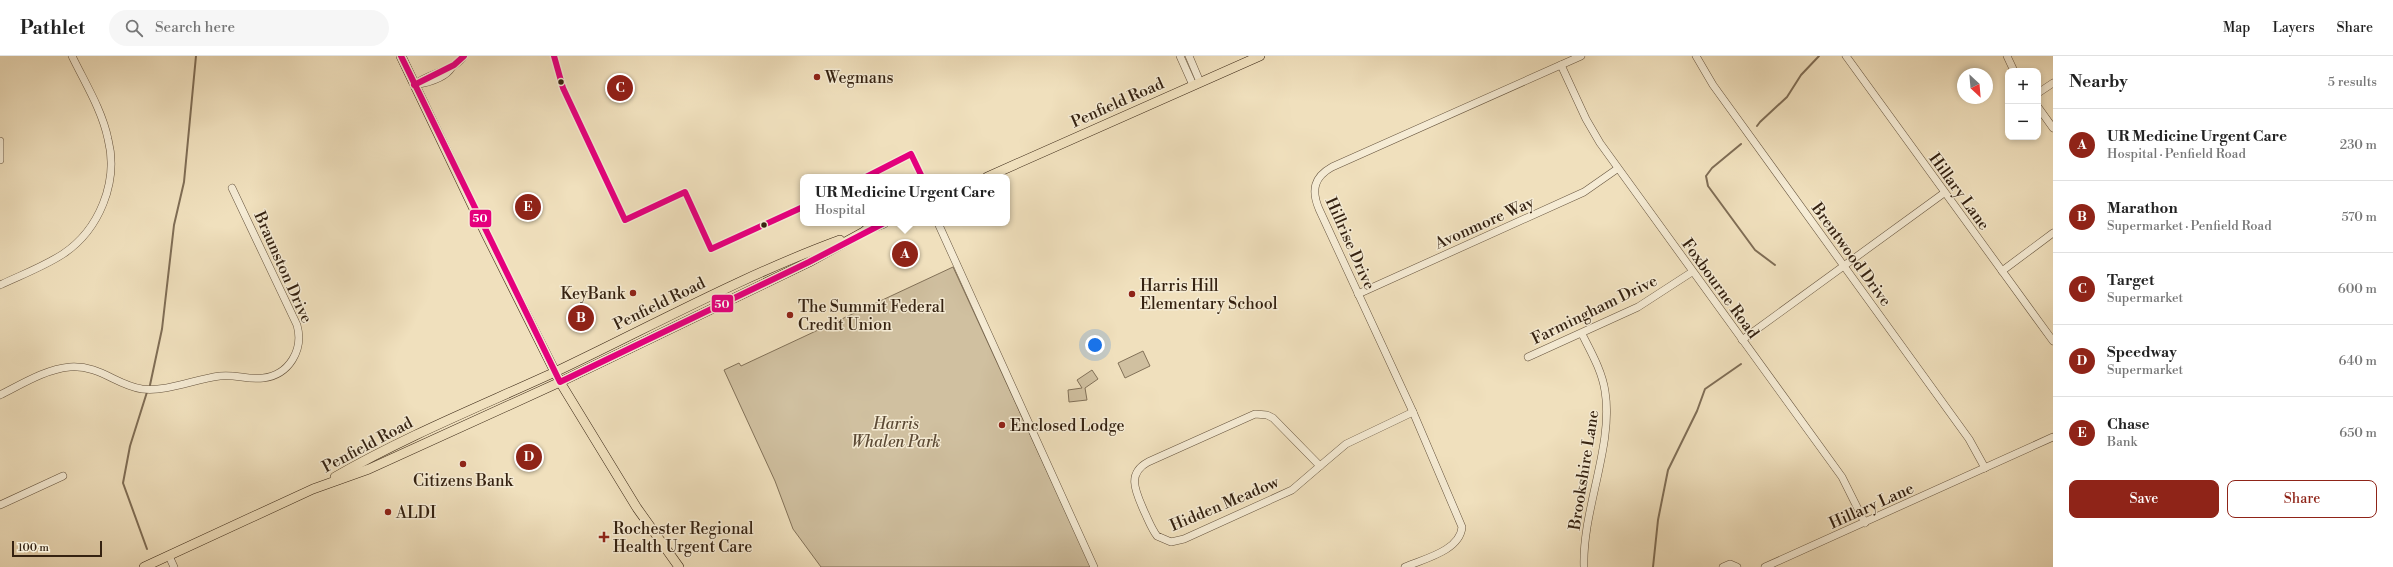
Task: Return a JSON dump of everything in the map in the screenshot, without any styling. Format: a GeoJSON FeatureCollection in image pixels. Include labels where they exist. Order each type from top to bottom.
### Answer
{"type":"FeatureCollection","features":[{"type":"Feature","properties":{"kind":"main road"},"geometry":{"type":"LineString","coordinates":[[401,56],[560,382],[636,508],[679,567]]}},
{"type":"Feature","properties":{"kind":"main road","name":"Penfield Road"},"geometry":{"type":"LineString","coordinates":[[994,174],[1196,83],[1260,56]]}},
{"type":"Feature","properties":{"kind":"main road","name":"Penfield Road"},"geometry":{"type":"LineString","coordinates":[[314,489],[366,458],[555,372],[709,295],[806,252],[876,226]]}},
{"type":"Feature","properties":{"kind":"main road","name":"Penfield Road"},"geometry":{"type":"LineString","coordinates":[[144,567],[314,489],[369,469],[560,382],[810,262],[871,228]]}},
{"type":"Feature","properties":{"kind":"street"},"geometry":{"type":"LineString","coordinates":[[0,285],[48,263],[75,245],[88,231],[104,201],[111,170],[109,141],[100,114],[72,56]]}},
{"type":"Feature","properties":{"kind":"street"},"geometry":{"type":"LineString","coordinates":[[414,85],[421,79],[452,67],[464,56]]}},
{"type":"Feature","properties":{"kind":"street"},"geometry":{"type":"LineString","coordinates":[[1180,56],[1196,83]]}},
{"type":"Feature","properties":{"kind":"street"},"geometry":{"type":"LineString","coordinates":[[1189,56],[1196,83]]}},
{"type":"Feature","properties":{"kind":"street","name":"Hillrise Drive"},"geometry":{"type":"LineString","coordinates":[[1405,567],[1456,543],[1462,527],[1413,412],[1316,202],[1315,185],[1321,175],[1332,167],[1581,56]]}},
{"type":"Feature","properties":{"kind":"street","name":"Brentwood Drive"},"geometry":{"type":"LineString","coordinates":[[1696,56],[1713,85],[1969,439],[1986,468]]}},
{"type":"Feature","properties":{"kind":"street","name":"Hillary Lane"},"geometry":{"type":"LineString","coordinates":[[1846,56],[1944,193],[2053,341]]}},
{"type":"Feature","properties":{"kind":"street"},"geometry":{"type":"LineString","coordinates":[[2008,56],[2013,68]]}},
{"type":"Feature","properties":{"kind":"street","name":"Foxbourne Road"},"geometry":{"type":"LineString","coordinates":[[1561,65],[1586,119],[1617,169],[1842,477],[1865,523]]}},
{"type":"Feature","properties":{"kind":"street"},"geometry":{"type":"LineString","coordinates":[[2041,91],[2053,83]]}},
{"type":"Feature","properties":{"kind":"street"},"geometry":{"type":"LineString","coordinates":[[2041,111],[2053,128]]}},
{"type":"Feature","properties":{"kind":"street"},"geometry":{"type":"LineString","coordinates":[[0,141],[0,160]]}},
{"type":"Feature","properties":{"kind":"street","name":"Avonmore Way"},"geometry":{"type":"LineString","coordinates":[[1358,294],[1584,192],[1617,169]]}},
{"type":"Feature","properties":{"kind":"street","name":"Braunston Drive"},"geometry":{"type":"LineString","coordinates":[[0,395],[52,371],[71,367],[92,369],[134,387],[148,389],[220,376],[263,378],[276,375],[287,367],[299,348],[300,341],[297,325],[232,188]]}},
{"type":"Feature","properties":{"kind":"street"},"geometry":{"type":"LineString","coordinates":[[1742,340],[1944,193]]}},
{"type":"Feature","properties":{"kind":"street"},"geometry":{"type":"LineString","coordinates":[[939,226],[1094,567]]}},
{"type":"Feature","properties":{"kind":"street"},"geometry":{"type":"LineString","coordinates":[[2002,271],[2053,233]]}},
{"type":"Feature","properties":{"kind":"street","name":"Farmingham Drive"},"geometry":{"type":"LineString","coordinates":[[1528,357],[1582,334],[1652,300],[1692,272]]}},
{"type":"Feature","properties":{"kind":"street","name":"Brookshire Lane"},"geometry":{"type":"LineString","coordinates":[[1582,334],[1601,376],[1607,405],[1605,430],[1589,514],[1584,567]]}},
{"type":"Feature","properties":{"kind":"street","name":"Hidden Meadow"},"geometry":{"type":"LineString","coordinates":[[1320,466],[1273,418],[1267,415],[1256,414],[1142,465],[1135,474],[1133,484],[1157,536],[1166,541],[1177,542],[1292,490],[1346,444],[1413,412]]}},
{"type":"Feature","properties":{"kind":"street","name":"Hillary Lane"},"geometry":{"type":"LineString","coordinates":[[1765,567],[2053,437]]}},
{"type":"Feature","properties":{"kind":"street"},"geometry":{"type":"LineString","coordinates":[[0,506],[63,476]]}},
{"type":"Feature","properties":{"kind":"street"},"geometry":{"type":"LineString","coordinates":[[169,556],[174,567]]}},
{"type":"Feature","properties":{"kind":"street"},"geometry":{"type":"LineString","coordinates":[[1723,567],[1730,564],[1737,567]]}},
{"type":"Feature","properties":{"kind":"green space","name":"Harris Whalen Park"},"geometry":{"type":"Polygon","coordinates":[[[953,267],[1091,567],[821,567],[793,529],[775,481],[724,370],[739,363],[741,366],[953,267]]]}},
{"type":"Feature","properties":{"kind":"green space"},"geometry":{"type":"Polygon","coordinates":[[[1143,351],[1150,366],[1125,378],[1118,363],[1143,351]]]}},
{"type":"Feature","properties":{"kind":"green space"},"geometry":{"type":"Polygon","coordinates":[[[1092,370],[1098,379],[1085,388],[1087,400],[1069,402],[1068,390],[1082,388],[1077,380],[1092,370]]]}},
{"type":"Feature","properties":{"kind":"waterway"},"geometry":{"type":"LineString","coordinates":[[150,385],[162,329],[174,225],[184,182],[196,56]]}},
{"type":"Feature","properties":{"kind":"waterway"},"geometry":{"type":"LineString","coordinates":[[1757,126],[1787,97],[1801,75],[1819,56]]}},
{"type":"Feature","properties":{"kind":"waterway"},"geometry":{"type":"LineString","coordinates":[[1741,144],[1712,168],[1706,176],[1708,186],[1755,250],[1775,265]]}},
{"type":"Feature","properties":{"kind":"waterway"},"geometry":{"type":"LineString","coordinates":[[1653,567],[1658,520],[1668,470],[1697,411],[1705,389],[1741,364]]}},
{"type":"Feature","properties":{"kind":"waterway"},"geometry":{"type":"LineString","coordinates":[[147,392],[130,446],[123,483],[147,549]]}},
{"type":"Feature","properties":{"kind":"transit line","name":"50"},"geometry":{"type":"LineString","coordinates":[[401,56],[560,382],[809,262],[878,226]]}},
{"type":"Feature","properties":{"kind":"transit line","name":"50"},"geometry":{"type":"LineString","coordinates":[[414,85],[454,65],[464,56]]}},
{"type":"Feature","properties":{"kind":"transit line","name":"50"},"geometry":{"type":"LineString","coordinates":[[554,56],[563,88],[625,220],[685,192],[711,249],[800,208]]}},
{"type":"Feature","properties":{"kind":"transit line","name":"50"},"geometry":{"type":"LineString","coordinates":[[872,174],[911,154],[921,174]]}},
{"type":"Feature","properties":{"kind":"place","name":"Wegmans"},"geometry":{"type":"Point","coordinates":[817,77]}},
{"type":"Feature","properties":{"kind":"place","name":"Target"},"geometry":{"type":"Point","coordinates":[620,88]}},
{"type":"Feature","properties":{"kind":"place","name":"Chase"},"geometry":{"type":"Point","coordinates":[528,207]}},
{"type":"Feature","properties":{"kind":"place","name":"UR Medicine Urgent Care"},"geometry":{"type":"Point","coordinates":[905,254]}},
{"type":"Feature","properties":{"kind":"place","name":"KeyBank"},"geometry":{"type":"Point","coordinates":[633,293]}},
{"type":"Feature","properties":{"kind":"place","name":"Harris Hill Elementary School"},"geometry":{"type":"Point","coordinates":[1132,294]}},
{"type":"Feature","properties":{"kind":"place","name":"The Summit Federal Credit Union"},"geometry":{"type":"Point","coordinates":[790,315]}},
{"type":"Feature","properties":{"kind":"place","name":"Marathon"},"geometry":{"type":"Point","coordinates":[581,318]}},
{"type":"Feature","properties":{"kind":"place","name":"Enclosed Lodge"},"geometry":{"type":"Point","coordinates":[1002,425]}},
{"type":"Feature","properties":{"kind":"place","name":"Speedway"},"geometry":{"type":"Point","coordinates":[529,457]}},
{"type":"Feature","properties":{"kind":"place","name":"Citizens Bank"},"geometry":{"type":"Point","coordinates":[463,464]}},
{"type":"Feature","properties":{"kind":"place","name":"ALDI"},"geometry":{"type":"Point","coordinates":[388,512]}},
{"type":"Feature","properties":{"kind":"place","name":"Rochester Regional Health Urgent Care"},"geometry":{"type":"Point","coordinates":[604,537]}}]}
